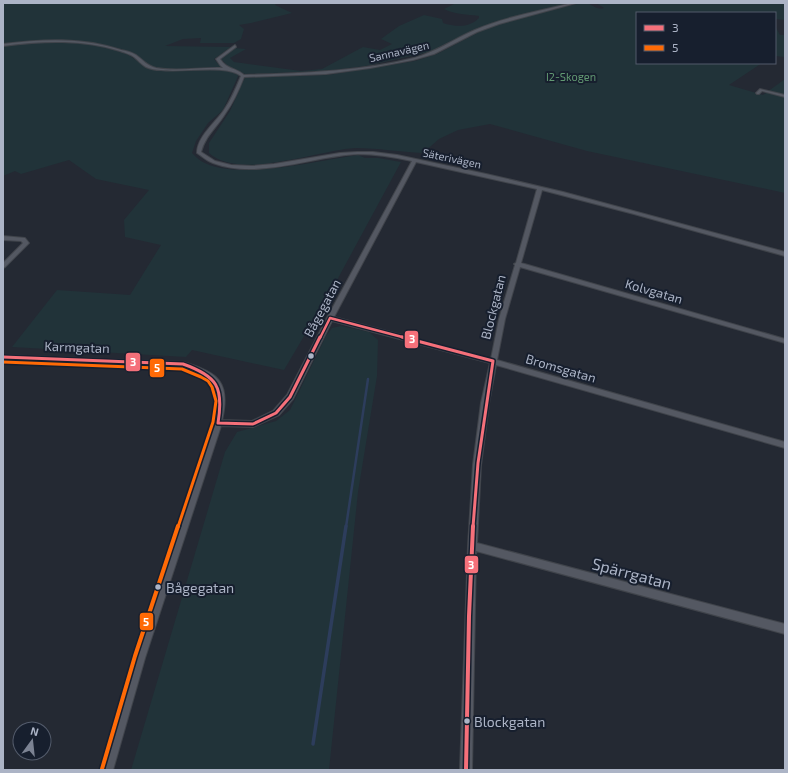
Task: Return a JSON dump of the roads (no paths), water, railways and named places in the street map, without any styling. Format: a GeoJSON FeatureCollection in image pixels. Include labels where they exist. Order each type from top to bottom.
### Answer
{"type":"FeatureCollection","features":[{"type":"Feature","properties":{"kind":"street","name":"Sannavägen"},"geometry":{"type":"LineString","coordinates":[[242,76],[326,73],[413,59],[433,53],[476,31],[498,23],[575,3]]}},
{"type":"Feature","properties":{"kind":"street"},"geometry":{"type":"LineString","coordinates":[[3,45],[28,42],[83,42],[103,46],[128,54],[149,66],[157,68],[201,70],[226,68]]}},
{"type":"Feature","properties":{"kind":"street"},"geometry":{"type":"LineString","coordinates":[[235,46],[218,59],[220,64],[240,73],[242,76]]}},
{"type":"Feature","properties":{"kind":"street","name":"Säterivägen"},"geometry":{"type":"LineString","coordinates":[[242,76],[226,112],[201,143],[199,152],[206,160],[220,165],[241,168],[288,164],[357,153],[379,154],[415,160],[540,188],[785,254]]}},
{"type":"Feature","properties":{"kind":"street"},"geometry":{"type":"LineString","coordinates":[[758,93],[761,90],[785,96]]}},
{"type":"Feature","properties":{"kind":"street","name":"Bågegatan"},"geometry":{"type":"LineString","coordinates":[[218,423],[253,424],[276,413],[290,397],[330,318],[415,160]]}},
{"type":"Feature","properties":{"kind":"street","name":"Blockgatan"},"geometry":{"type":"LineString","coordinates":[[466,770],[472,546],[477,465],[485,404],[502,320],[540,188]]}},
{"type":"Feature","properties":{"kind":"street"},"geometry":{"type":"LineString","coordinates":[[3,238],[23,239],[26,243],[3,266]]}},
{"type":"Feature","properties":{"kind":"street","name":"Kolvgatan"},"geometry":{"type":"LineString","coordinates":[[517,264],[785,342]]}},
{"type":"Feature","properties":{"kind":"street","name":"Bromsgatan"},"geometry":{"type":"LineString","coordinates":[[330,318],[493,362],[785,445]]}},
{"type":"Feature","properties":{"kind":"street","name":"Karmgatan"},"geometry":{"type":"LineString","coordinates":[[3,356],[183,364],[198,368],[212,375],[221,390],[223,406],[218,423],[140,658],[107,770]]}},
{"type":"Feature","properties":{"kind":"street","name":"Spärrgatan"},"geometry":{"type":"LineString","coordinates":[[472,546],[785,629]]}},
{"type":"Feature","properties":{"kind":"waterway"},"geometry":{"type":"LineString","coordinates":[[346,527],[368,379]]}},
{"type":"Feature","properties":{"kind":"waterway"},"geometry":{"type":"LineString","coordinates":[[313,744],[346,526]]}},
{"type":"Feature","properties":{"kind":"place","name":"Bågegatan"},"geometry":{"type":"Point","coordinates":[158,587]}},
{"type":"Feature","properties":{"kind":"place","name":"Blockgatan"},"geometry":{"type":"Point","coordinates":[467,721]}},
{"type":"Feature","properties":{"kind":"park label","name":"I2-Skogen"},"geometry":{"type":"Point","coordinates":[571,76]}}]}
